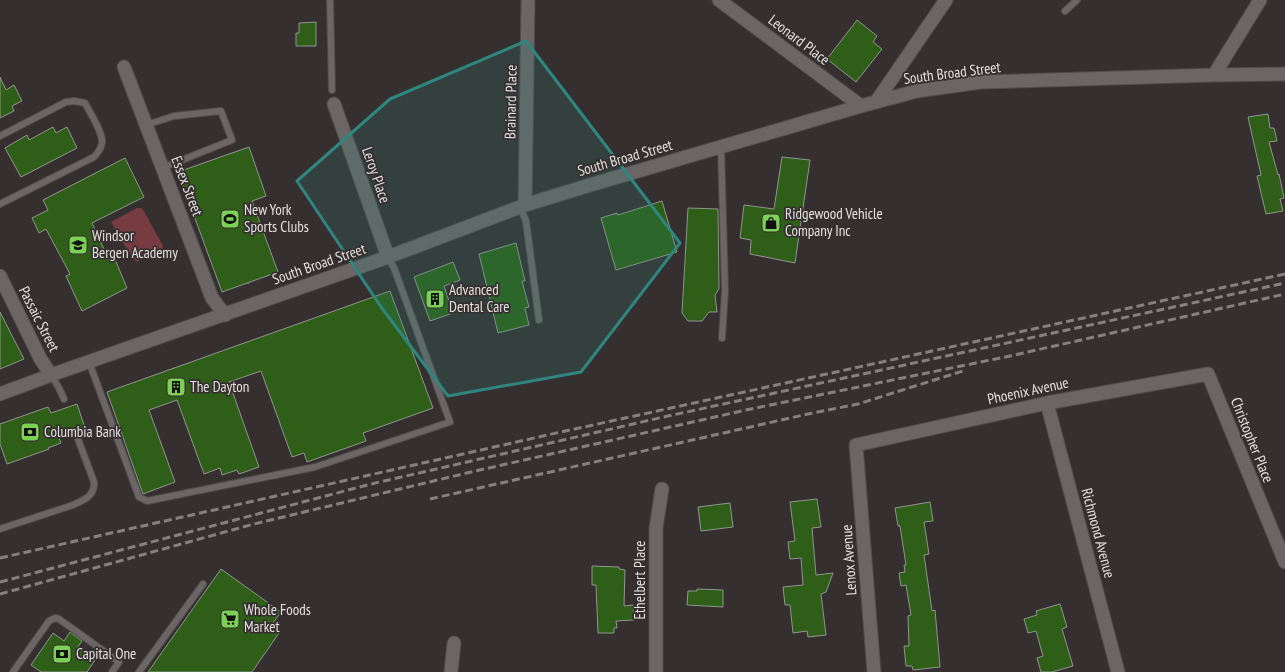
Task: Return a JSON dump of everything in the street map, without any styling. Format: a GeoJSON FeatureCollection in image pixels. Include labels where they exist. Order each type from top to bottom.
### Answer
{"type":"FeatureCollection","features":[{"type":"Feature","properties":{"kind":"street","name":"Brainard Place"},"geometry":{"type":"LineString","coordinates":[[523,206],[528,0]]}},
{"type":"Feature","properties":{"kind":"street","name":"Leonard Place"},"geometry":{"type":"LineString","coordinates":[[719,0],[861,106]]}},
{"type":"Feature","properties":{"kind":"street"},"geometry":{"type":"LineString","coordinates":[[876,102],[946,0]]}},
{"type":"Feature","properties":{"kind":"street"},"geometry":{"type":"LineString","coordinates":[[1214,75],[1260,0]]}},
{"type":"Feature","properties":{"kind":"street","name":"Essex Street"},"geometry":{"type":"LineString","coordinates":[[124,67],[212,298],[225,314]]}},
{"type":"Feature","properties":{"kind":"street","name":"South Broad Street"},"geometry":{"type":"LineString","coordinates":[[0,394],[388,257],[523,206],[598,182],[916,91],[981,82],[1285,74]]}},
{"type":"Feature","properties":{"kind":"street","name":"Leroy Place"},"geometry":{"type":"LineString","coordinates":[[334,104],[388,257]]}},
{"type":"Feature","properties":{"kind":"street","name":"Passaic Street"},"geometry":{"type":"LineString","coordinates":[[0,276],[40,358],[51,375]]}},
{"type":"Feature","properties":{"kind":"street","name":"Phoenix Avenue"},"geometry":{"type":"LineString","coordinates":[[856,445],[1047,403],[1208,374]]}},
{"type":"Feature","properties":{"kind":"street","name":"Christopher Place"},"geometry":{"type":"LineString","coordinates":[[1208,374],[1285,562]]}},
{"type":"Feature","properties":{"kind":"street","name":"Richmond Avenue"},"geometry":{"type":"LineString","coordinates":[[1047,403],[1118,672]]}},
{"type":"Feature","properties":{"kind":"street","name":"Lenox Avenue"},"geometry":{"type":"LineString","coordinates":[[856,445],[874,672]]}},
{"type":"Feature","properties":{"kind":"street","name":"Ethelbert Place"},"geometry":{"type":"LineString","coordinates":[[656,672],[656,528],[662,489]]}},
{"type":"Feature","properties":{"kind":"street"},"geometry":{"type":"LineString","coordinates":[[451,672],[454,643]]}},
{"type":"Feature","properties":{"kind":"lane"},"geometry":{"type":"LineString","coordinates":[[330,0],[332,90]]}},
{"type":"Feature","properties":{"kind":"lane"},"geometry":{"type":"LineString","coordinates":[[1065,11],[1077,0]]}},
{"type":"Feature","properties":{"kind":"lane"},"geometry":{"type":"LineString","coordinates":[[0,136],[66,102],[74,101],[85,103],[101,135],[102,144],[99,152],[94,157],[0,204]]}},
{"type":"Feature","properties":{"kind":"lane"},"geometry":{"type":"LineString","coordinates":[[146,125],[174,116],[221,111],[232,140],[162,168]]}},
{"type":"Feature","properties":{"kind":"lane"},"geometry":{"type":"LineString","coordinates":[[721,147],[725,291],[722,338]]}},
{"type":"Feature","properties":{"kind":"lane"},"geometry":{"type":"LineString","coordinates":[[523,206],[539,320]]}},
{"type":"Feature","properties":{"kind":"lane"},"geometry":{"type":"LineString","coordinates":[[89,362],[139,497],[148,501],[315,467],[450,422],[394,268],[388,257]]}},
{"type":"Feature","properties":{"kind":"lane"},"geometry":{"type":"LineString","coordinates":[[51,375],[64,400]]}},
{"type":"Feature","properties":{"kind":"lane"},"geometry":{"type":"LineString","coordinates":[[0,529],[73,505],[83,501],[92,494],[94,482],[78,439]]}},
{"type":"Feature","properties":{"kind":"lane"},"geometry":{"type":"LineString","coordinates":[[139,672],[203,584]]}},
{"type":"Feature","properties":{"kind":"lane"},"geometry":{"type":"LineString","coordinates":[[13,672],[49,621],[59,618],[119,662],[112,672]]}},
{"type":"Feature","properties":{"kind":"highlighted area"},"geometry":{"type":"Polygon","coordinates":[[[526,41],[680,243],[581,372],[448,396],[381,307],[297,181],[390,99],[526,41]]]}},
{"type":"Feature","properties":{"kind":"shaded area"},"geometry":{"type":"Polygon","coordinates":[[[137,208],[141,208],[144,211],[163,246],[163,249],[136,262],[111,222],[137,208]]]}},
{"type":"Feature","properties":{"kind":"building"},"geometry":{"type":"Polygon","coordinates":[[[857,20],[877,36],[873,42],[882,49],[856,82],[827,59],[857,20]]]}},
{"type":"Feature","properties":{"kind":"building"},"geometry":{"type":"Polygon","coordinates":[[[316,22],[316,46],[296,46],[296,33],[299,33],[299,23],[316,22]]]}},
{"type":"Feature","properties":{"kind":"building"},"geometry":{"type":"Polygon","coordinates":[[[0,77],[6,90],[14,85],[22,101],[12,106],[14,111],[0,118],[0,77]]]}},
{"type":"Feature","properties":{"kind":"building"},"geometry":{"type":"Polygon","coordinates":[[[1268,114],[1270,128],[1274,128],[1277,141],[1269,142],[1278,175],[1279,174],[1284,198],[1280,199],[1283,211],[1266,214],[1257,176],[1261,175],[1248,117],[1268,114]]]}},
{"type":"Feature","properties":{"kind":"building"},"geometry":{"type":"Polygon","coordinates":[[[53,127],[56,133],[67,127],[77,148],[21,177],[5,148],[27,135],[29,140],[53,127]]]}},
{"type":"Feature","properties":{"kind":"building"},"geometry":{"type":"Polygon","coordinates":[[[249,147],[266,196],[252,201],[278,272],[222,292],[178,172],[249,147]]]}},
{"type":"Feature","properties":{"kind":"building","name":"Ridgewood Vehicle Company Inc"},"geometry":{"type":"Polygon","coordinates":[[[782,157],[810,160],[795,263],[750,254],[751,240],[740,238],[744,205],[774,209],[782,157]]]}},
{"type":"Feature","properties":{"kind":"building","name":"Windsor Bergen Academy"},"geometry":{"type":"Polygon","coordinates":[[[125,158],[144,197],[92,223],[109,260],[114,257],[127,288],[82,311],[66,276],[70,274],[46,229],[39,233],[32,218],[48,210],[43,200],[125,158]]]}},
{"type":"Feature","properties":{"kind":"building"},"geometry":{"type":"Polygon","coordinates":[[[662,201],[677,252],[616,270],[601,218],[617,213],[618,215],[662,201]]]}},
{"type":"Feature","properties":{"kind":"building"},"geometry":{"type":"Polygon","coordinates":[[[688,208],[718,209],[719,289],[715,295],[717,312],[709,312],[702,321],[688,321],[682,313],[688,208]]]}},
{"type":"Feature","properties":{"kind":"building"},"geometry":{"type":"Polygon","coordinates":[[[516,243],[525,281],[522,281],[529,307],[525,308],[529,325],[498,333],[479,254],[516,243]]]}},
{"type":"Feature","properties":{"kind":"building","name":"Advanced Dental Care"},"geometry":{"type":"Polygon","coordinates":[[[453,262],[460,280],[444,286],[453,313],[430,321],[414,277],[453,262]]]}},
{"type":"Feature","properties":{"kind":"building","name":"The Dayton"},"geometry":{"type":"Polygon","coordinates":[[[390,291],[433,408],[363,433],[366,441],[307,462],[304,453],[292,457],[261,371],[229,382],[259,467],[239,474],[237,470],[222,475],[220,468],[204,474],[177,400],[149,410],[175,482],[143,494],[107,392],[390,291]]]}},
{"type":"Feature","properties":{"kind":"building"},"geometry":{"type":"Polygon","coordinates":[[[0,312],[24,359],[0,369],[0,312]]]}},
{"type":"Feature","properties":{"kind":"building"},"geometry":{"type":"Polygon","coordinates":[[[77,404],[85,428],[59,438],[61,443],[48,448],[49,449],[7,464],[0,444],[0,424],[48,407],[51,413],[77,404]]]}},
{"type":"Feature","properties":{"kind":"building"},"geometry":{"type":"Polygon","coordinates":[[[817,499],[821,527],[812,528],[816,575],[833,573],[826,592],[821,594],[826,635],[808,637],[807,631],[793,633],[790,605],[785,605],[783,587],[803,585],[801,558],[790,559],[788,542],[795,541],[790,502],[817,499]]]}},
{"type":"Feature","properties":{"kind":"building"},"geometry":{"type":"Polygon","coordinates":[[[930,502],[933,521],[924,522],[929,554],[924,555],[932,611],[935,610],[940,667],[913,670],[912,666],[906,666],[904,646],[909,646],[908,616],[911,615],[906,585],[901,586],[899,573],[905,572],[904,565],[906,565],[900,526],[898,526],[895,508],[930,502]]]}},
{"type":"Feature","properties":{"kind":"building"},"geometry":{"type":"Polygon","coordinates":[[[730,503],[733,527],[701,531],[698,507],[730,503]]]}},
{"type":"Feature","properties":{"kind":"building"},"geometry":{"type":"Polygon","coordinates":[[[592,566],[619,567],[619,569],[625,570],[624,606],[633,605],[634,620],[616,621],[617,628],[614,628],[614,633],[598,633],[596,585],[592,585],[592,566]]]}},
{"type":"Feature","properties":{"kind":"building","name":"Whole Foods Market"},"geometry":{"type":"Polygon","coordinates":[[[221,569],[281,612],[270,627],[279,633],[252,672],[148,672],[221,569]]]}},
{"type":"Feature","properties":{"kind":"building"},"geometry":{"type":"Polygon","coordinates":[[[697,589],[723,590],[723,607],[687,605],[688,591],[697,591],[697,589]]]}},
{"type":"Feature","properties":{"kind":"building"},"geometry":{"type":"Polygon","coordinates":[[[1060,604],[1067,627],[1062,629],[1073,666],[1052,672],[1041,672],[1037,658],[1043,656],[1036,631],[1028,633],[1024,619],[1037,615],[1036,611],[1060,604]]]}},
{"type":"Feature","properties":{"kind":"building","name":"Capital One"},"geometry":{"type":"Polygon","coordinates":[[[70,632],[82,641],[77,648],[95,660],[87,672],[41,672],[31,665],[53,633],[64,641],[70,632]]]}},
{"type":"Feature","properties":{"kind":"railway"},"geometry":{"type":"LineString","coordinates":[[0,558],[561,432],[1285,274]]}},
{"type":"Feature","properties":{"kind":"railway"},"geometry":{"type":"LineString","coordinates":[[0,582],[371,484],[668,416],[1285,283]]}},
{"type":"Feature","properties":{"kind":"railway"},"geometry":{"type":"LineString","coordinates":[[0,594],[254,524],[471,472],[746,410],[1010,356],[1285,294]]}},
{"type":"Feature","properties":{"kind":"railway"},"geometry":{"type":"LineString","coordinates":[[430,499],[858,404],[966,370]]}},
{"type":"Feature","properties":{"kind":"place","name":"New York Sports Clubs"},"geometry":{"type":"Point","coordinates":[230,219]}},
{"type":"Feature","properties":{"kind":"place","name":"Ridgewood Vehicle Company Inc"},"geometry":{"type":"Point","coordinates":[771,223]}},
{"type":"Feature","properties":{"kind":"place","name":"Windsor Bergen Academy"},"geometry":{"type":"Point","coordinates":[78,245]}},
{"type":"Feature","properties":{"kind":"place","name":"Advanced Dental Care"},"geometry":{"type":"Point","coordinates":[435,299]}},
{"type":"Feature","properties":{"kind":"place","name":"The Dayton"},"geometry":{"type":"Point","coordinates":[176,387]}},
{"type":"Feature","properties":{"kind":"place","name":"Columbia Bank"},"geometry":{"type":"Point","coordinates":[30,432]}},
{"type":"Feature","properties":{"kind":"place","name":"Whole Foods Market"},"geometry":{"type":"Point","coordinates":[230,619]}},
{"type":"Feature","properties":{"kind":"place","name":"Capital One"},"geometry":{"type":"Point","coordinates":[62,654]}}]}
